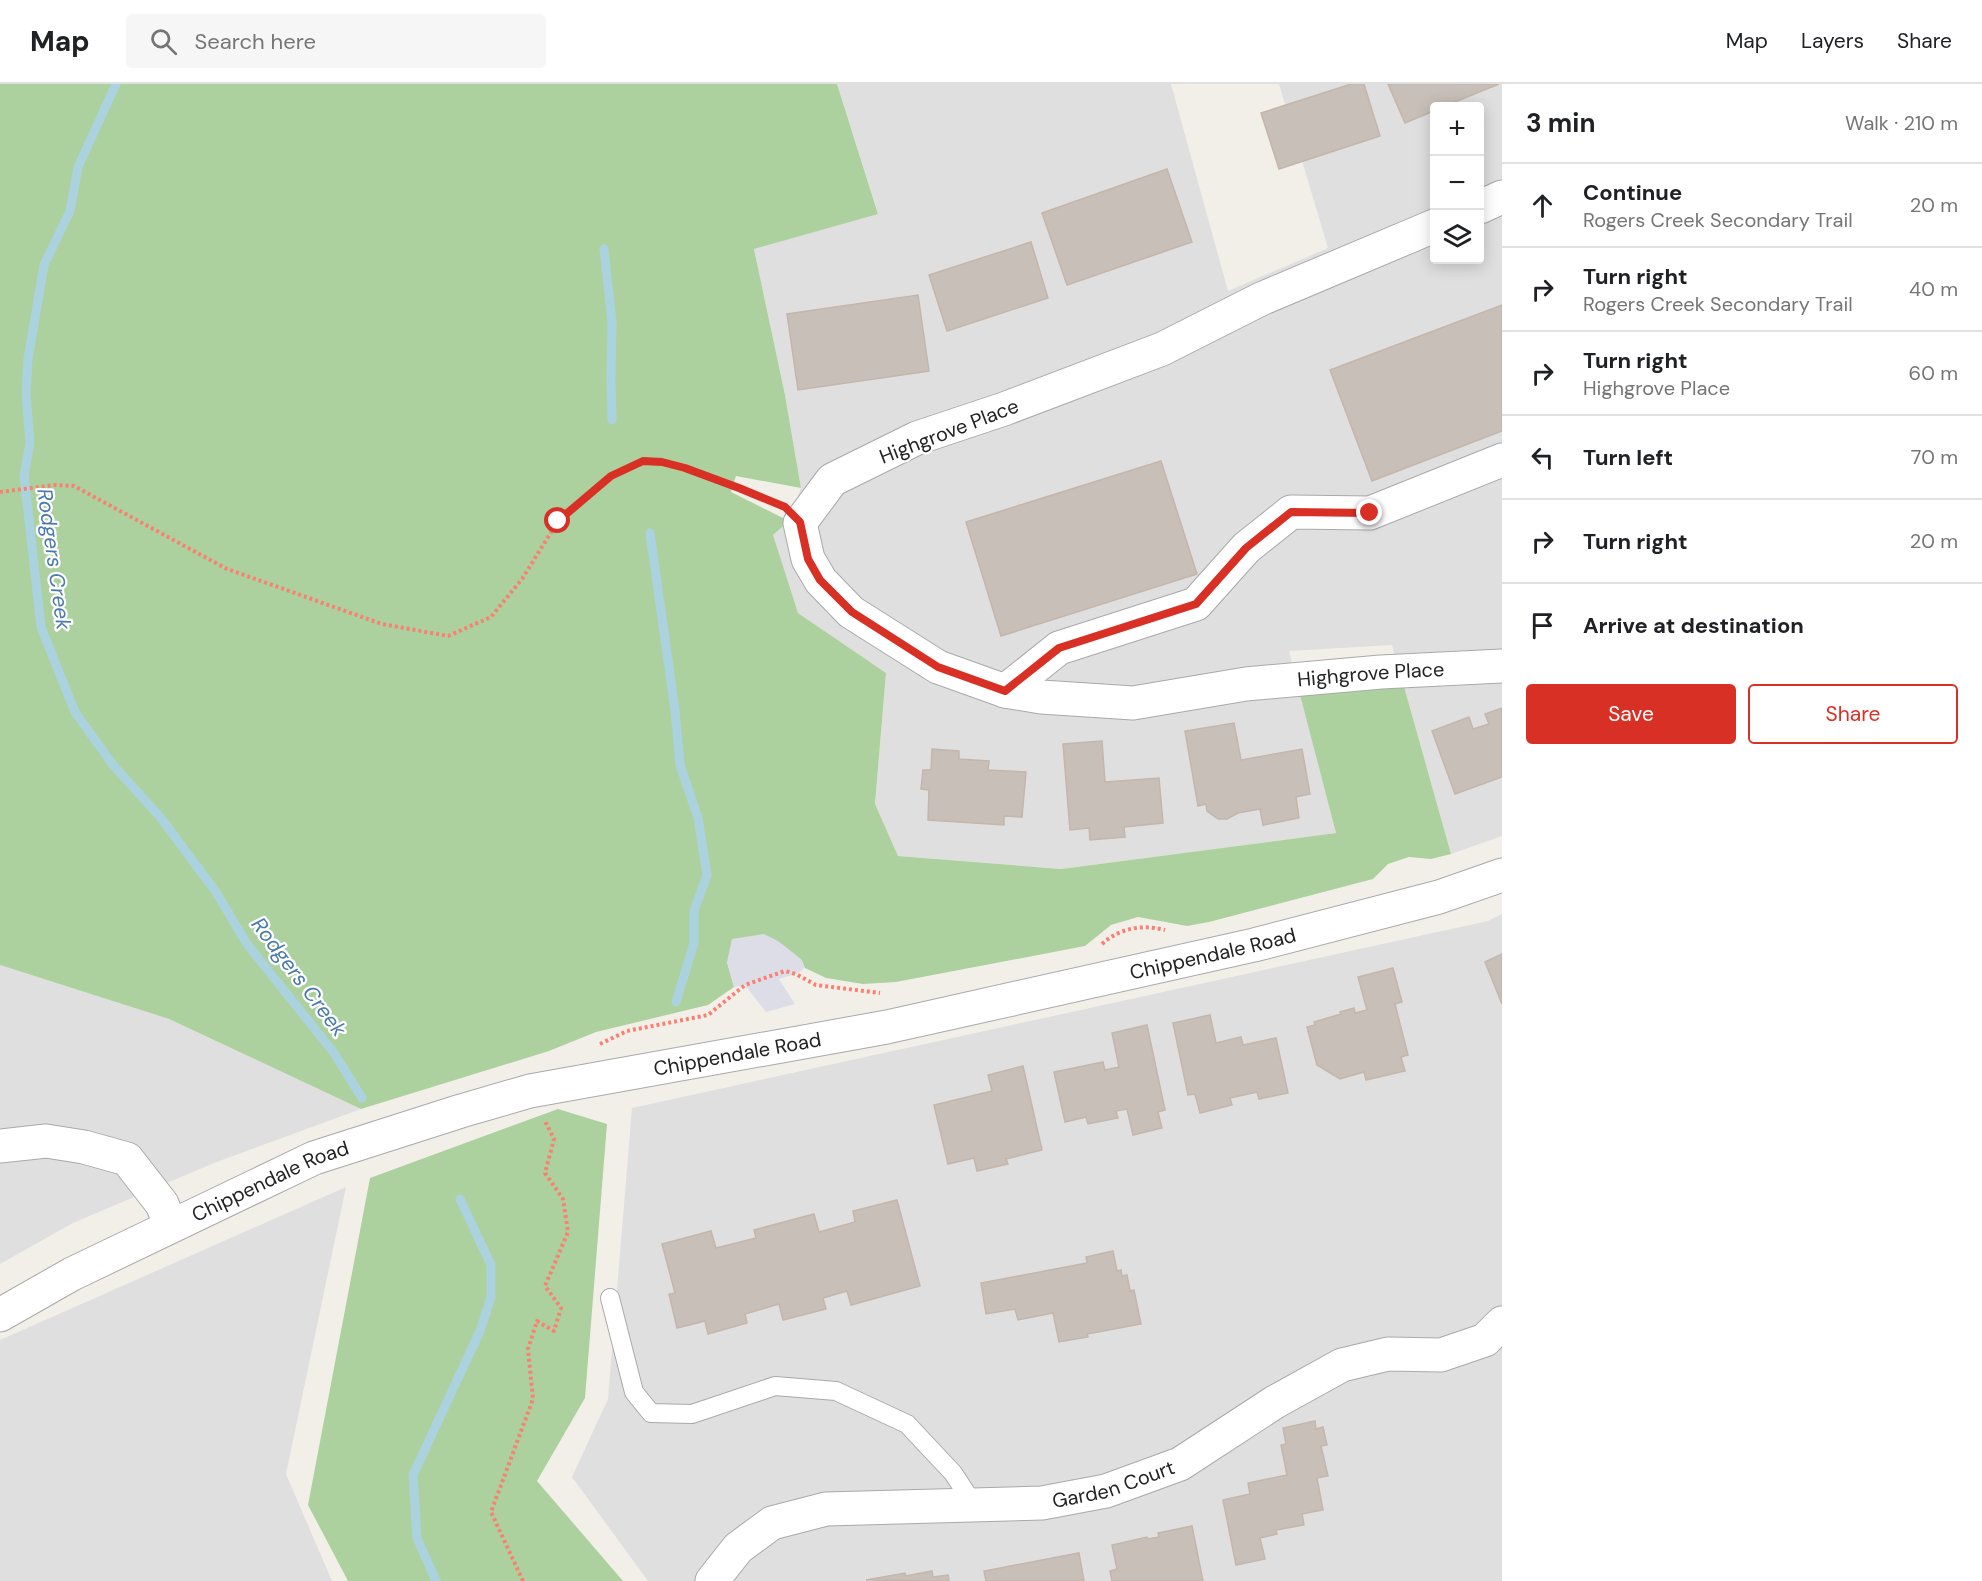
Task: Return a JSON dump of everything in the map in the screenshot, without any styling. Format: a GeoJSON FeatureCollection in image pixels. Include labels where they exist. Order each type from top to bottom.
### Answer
{"type":"FeatureCollection","features":[{"type":"Feature","properties":{"kind":"street"},"geometry":{"type":"LineString","coordinates":[[1484,205],[1502,197]]}},
{"type":"Feature","properties":{"kind":"street","name":"Highgrove Place"},"geometry":{"type":"LineString","coordinates":[[1430,228],[1261,299],[1162,349],[1004,409],[917,438],[831,480],[800,522],[808,559],[820,580],[852,612],[938,667],[1005,691],[1041,698],[1133,703],[1246,684],[1381,672],[1502,666]]}},
{"type":"Feature","properties":{"kind":"street"},"geometry":{"type":"LineString","coordinates":[[1005,691],[1059,648],[1196,604],[1246,548],[1291,512],[1370,513],[1502,460]]}},
{"type":"Feature","properties":{"kind":"street","name":"Chippendale Road"},"geometry":{"type":"LineString","coordinates":[[0,1316],[72,1274],[314,1158],[530,1091],[887,1027],[1254,945],[1439,897],[1502,875]]}},
{"type":"Feature","properties":{"kind":"street"},"geometry":{"type":"LineString","coordinates":[[0,1146],[46,1141],[84,1147],[127,1159],[162,1204],[171,1226]]}},
{"type":"Feature","properties":{"kind":"street","name":"Garden Court"},"geometry":{"type":"LineString","coordinates":[[712,1581],[738,1548],[772,1523],[826,1509],[1042,1503],[1106,1491],[1180,1464],[1275,1402],[1342,1365],[1388,1354],[1441,1355],[1485,1340],[1502,1323]]}},
{"type":"Feature","properties":{"kind":"lane"},"geometry":{"type":"LineString","coordinates":[[610,1298],[634,1392],[651,1413],[692,1414],[775,1386],[836,1391],[908,1424],[953,1473],[974,1505]]}},
{"type":"Feature","properties":{"kind":"path"},"geometry":{"type":"LineString","coordinates":[[2,492],[55,485],[74,486],[227,569],[382,624],[448,636],[491,617],[522,579],[558,521],[611,476],[643,461],[662,462],[685,468],[739,488],[785,507],[800,522]]}},
{"type":"Feature","properties":{"kind":"path"},"geometry":{"type":"LineString","coordinates":[[523,1581],[491,1512],[533,1399],[528,1349],[537,1321],[554,1331],[561,1308],[545,1286],[568,1232],[563,1198],[545,1173],[554,1139],[530,1091]]}},
{"type":"Feature","properties":{"kind":"shaded area"},"geometry":{"type":"Polygon","coordinates":[[[837,84],[1171,84],[1228,291],[1328,248],[1279,84],[1502,84],[1502,836],[1451,854],[1392,645],[1289,651],[1336,833],[1061,869],[898,856],[875,805],[886,673],[798,613],[771,541],[773,535],[789,521],[801,488],[785,395],[754,249],[878,213],[837,84]]]}},
{"type":"Feature","properties":{"kind":"shaded area"},"geometry":{"type":"Polygon","coordinates":[[[1502,914],[1502,1581],[648,1581],[572,1477],[608,1399],[632,1108],[1488,921],[1502,914]]]}},
{"type":"Feature","properties":{"kind":"shaded area"},"geometry":{"type":"Polygon","coordinates":[[[764,934],[778,941],[801,959],[805,968],[796,974],[779,979],[795,1004],[766,1012],[745,985],[734,987],[727,962],[732,939],[764,934]]]}},
{"type":"Feature","properties":{"kind":"shaded area"},"geometry":{"type":"Polygon","coordinates":[[[0,965],[169,1019],[361,1109],[214,1163],[73,1223],[0,1264],[0,965]]]}},
{"type":"Feature","properties":{"kind":"shaded area"},"geometry":{"type":"Polygon","coordinates":[[[346,1187],[286,1474],[332,1581],[0,1581],[0,1340],[346,1187]]]}},
{"type":"Feature","properties":{"kind":"green space"},"geometry":{"type":"Polygon","coordinates":[[[0,84],[837,84],[878,214],[754,249],[785,395],[801,488],[736,476],[731,492],[789,521],[773,535],[798,613],[886,673],[875,804],[898,856],[1061,869],[1336,833],[1299,691],[1403,683],[1451,854],[1431,859],[1409,857],[1388,864],[1373,879],[1209,922],[1187,926],[1138,917],[1111,925],[1085,946],[896,982],[863,984],[826,978],[805,968],[801,959],[727,962],[734,987],[708,1005],[596,1032],[549,1051],[361,1109],[169,1019],[0,965],[0,84]]]}},
{"type":"Feature","properties":{"kind":"green space"},"geometry":{"type":"Polygon","coordinates":[[[558,1109],[607,1124],[585,1398],[537,1481],[623,1581],[348,1581],[308,1505],[370,1178],[558,1109]]]}},
{"type":"Feature","properties":{"kind":"building"},"geometry":{"type":"Polygon","coordinates":[[[1351,84],[1364,84],[1380,136],[1279,169],[1261,113],[1351,84]]]}},
{"type":"Feature","properties":{"kind":"building"},"geometry":{"type":"Polygon","coordinates":[[[1388,84],[1499,84],[1455,102],[1430,102],[1430,113],[1405,123],[1388,84]]]}},
{"type":"Feature","properties":{"kind":"building"},"geometry":{"type":"Polygon","coordinates":[[[1167,169],[1192,242],[1067,285],[1042,213],[1167,169]]]}},
{"type":"Feature","properties":{"kind":"building"},"geometry":{"type":"Polygon","coordinates":[[[1031,242],[1048,298],[947,331],[929,275],[1031,242]]]}},
{"type":"Feature","properties":{"kind":"building"},"geometry":{"type":"Polygon","coordinates":[[[918,295],[929,371],[798,390],[787,314],[918,295]]]}},
{"type":"Feature","properties":{"kind":"building"},"geometry":{"type":"Polygon","coordinates":[[[1502,305],[1502,431],[1372,481],[1330,370],[1502,305]]]}},
{"type":"Feature","properties":{"kind":"building"},"geometry":{"type":"Polygon","coordinates":[[[1161,461],[1197,574],[1001,636],[966,522],[1161,461]]]}},
{"type":"Feature","properties":{"kind":"building"},"geometry":{"type":"Polygon","coordinates":[[[1502,708],[1502,777],[1455,794],[1432,731],[1469,717],[1473,729],[1489,724],[1485,714],[1502,708]]]}},
{"type":"Feature","properties":{"kind":"building"},"geometry":{"type":"Polygon","coordinates":[[[1234,723],[1241,760],[1302,749],[1310,794],[1296,797],[1299,818],[1263,825],[1260,809],[1238,813],[1227,819],[1218,819],[1207,811],[1206,804],[1198,806],[1185,731],[1234,723]]]}},
{"type":"Feature","properties":{"kind":"building"},"geometry":{"type":"Polygon","coordinates":[[[1102,741],[1105,782],[1159,778],[1163,823],[1124,827],[1125,837],[1090,840],[1089,828],[1070,830],[1063,744],[1102,741]]]}},
{"type":"Feature","properties":{"kind":"building"},"geometry":{"type":"Polygon","coordinates":[[[932,749],[959,751],[959,759],[989,761],[988,770],[1026,772],[1022,817],[1004,816],[1004,825],[928,820],[929,790],[921,789],[923,770],[931,770],[932,749]]]}},
{"type":"Feature","properties":{"kind":"building"},"geometry":{"type":"Polygon","coordinates":[[[1502,954],[1502,1004],[1485,962],[1502,954]]]}},
{"type":"Feature","properties":{"kind":"building"},"geometry":{"type":"Polygon","coordinates":[[[1393,968],[1402,1002],[1395,1004],[1408,1055],[1401,1057],[1405,1071],[1366,1080],[1364,1072],[1340,1079],[1317,1065],[1307,1027],[1315,1025],[1314,1022],[1354,1008],[1355,1013],[1367,1010],[1358,977],[1393,968]]]}},
{"type":"Feature","properties":{"kind":"building"},"geometry":{"type":"Polygon","coordinates":[[[1210,1015],[1216,1043],[1241,1037],[1243,1045],[1276,1038],[1288,1093],[1259,1099],[1257,1092],[1230,1098],[1232,1105],[1200,1113],[1195,1094],[1188,1095],[1173,1023],[1210,1015]]]}},
{"type":"Feature","properties":{"kind":"building"},"geometry":{"type":"Polygon","coordinates":[[[1147,1025],[1165,1110],[1158,1112],[1162,1128],[1133,1135],[1127,1109],[1116,1111],[1118,1118],[1088,1124],[1086,1117],[1065,1122],[1054,1072],[1103,1062],[1105,1070],[1119,1067],[1112,1033],[1147,1025]]]}},
{"type":"Feature","properties":{"kind":"building"},"geometry":{"type":"Polygon","coordinates":[[[1023,1066],[1042,1150],[1006,1159],[1008,1164],[977,1171],[974,1158],[948,1164],[934,1105],[992,1091],[988,1075],[1023,1066]]]}},
{"type":"Feature","properties":{"kind":"building"},"geometry":{"type":"Polygon","coordinates":[[[897,1200],[920,1286],[851,1305],[847,1291],[823,1298],[826,1309],[783,1320],[779,1304],[745,1314],[747,1323],[708,1334],[705,1321],[677,1328],[669,1294],[675,1293],[662,1244],[711,1231],[716,1248],[756,1238],[754,1230],[814,1214],[819,1232],[855,1222],[853,1211],[897,1200]]]}},
{"type":"Feature","properties":{"kind":"building"},"geometry":{"type":"Polygon","coordinates":[[[1113,1251],[1117,1271],[1121,1270],[1122,1276],[1127,1275],[1130,1291],[1134,1290],[1141,1324],[1087,1334],[1088,1337],[1059,1342],[1053,1313],[1018,1320],[1015,1309],[986,1314],[981,1283],[1087,1263],[1086,1257],[1113,1251]]]}},
{"type":"Feature","properties":{"kind":"building"},"geometry":{"type":"Polygon","coordinates":[[[1315,1421],[1316,1429],[1323,1427],[1327,1445],[1321,1446],[1328,1476],[1317,1478],[1323,1510],[1302,1514],[1304,1525],[1276,1530],[1277,1534],[1260,1538],[1265,1559],[1236,1565],[1223,1500],[1250,1494],[1248,1483],[1287,1475],[1281,1445],[1286,1444],[1283,1428],[1315,1421]]]}},
{"type":"Feature","properties":{"kind":"building"},"geometry":{"type":"Polygon","coordinates":[[[1192,1526],[1203,1581],[1112,1581],[1110,1571],[1117,1569],[1112,1545],[1147,1537],[1148,1539],[1159,1537],[1158,1533],[1192,1526]]]}},
{"type":"Feature","properties":{"kind":"building"},"geometry":{"type":"Polygon","coordinates":[[[1079,1553],[1084,1581],[986,1581],[984,1571],[1079,1553]]]}},
{"type":"Feature","properties":{"kind":"building"},"geometry":{"type":"Polygon","coordinates":[[[932,1571],[933,1577],[948,1575],[949,1581],[866,1580],[905,1573],[906,1576],[932,1571]]]}},
{"type":"Feature","properties":{"kind":"waterway","name":"Rodgers Creek"},"geometry":{"type":"LineString","coordinates":[[116,84],[78,167],[70,211],[44,265],[28,359],[26,394],[30,443],[24,476],[41,627],[75,712],[113,765],[161,818],[216,892],[247,944],[334,1053],[362,1098]]}},
{"type":"Feature","properties":{"kind":"waterway"},"geometry":{"type":"LineString","coordinates":[[604,249],[612,322],[612,420]]}},
{"type":"Feature","properties":{"kind":"waterway"},"geometry":{"type":"LineString","coordinates":[[650,533],[675,710],[680,765],[698,818],[707,875],[694,911],[694,943],[676,1002]]}},
{"type":"Feature","properties":{"kind":"waterway","name":"Rodgers Creek"},"geometry":{"type":"LineString","coordinates":[[436,1581],[417,1538],[413,1475],[480,1331],[491,1297],[491,1265],[460,1199]]}},
{"type":"Feature","properties":{"kind":"route"},"geometry":{"type":"LineString","coordinates":[[558,521],[611,476],[643,461],[662,462],[685,468],[739,488],[785,507],[800,522],[808,559],[820,580],[852,612],[938,667],[1005,691],[1059,648],[1196,604],[1246,548],[1291,512],[1370,513]]}}]}
